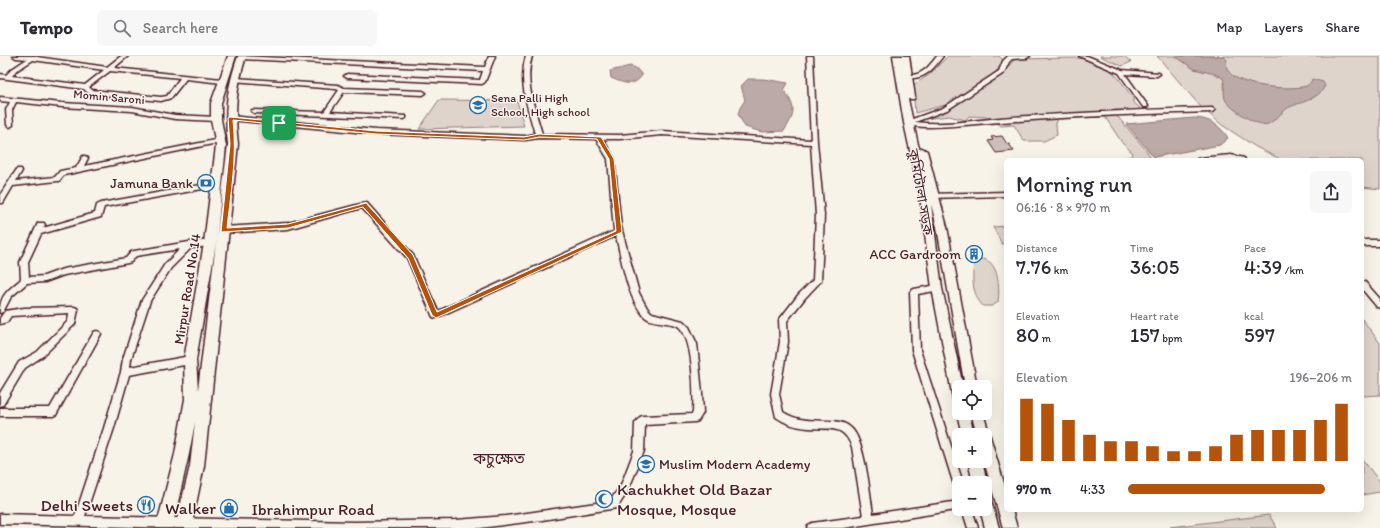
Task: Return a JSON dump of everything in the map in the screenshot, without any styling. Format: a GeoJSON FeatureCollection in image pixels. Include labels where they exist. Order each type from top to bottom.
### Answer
{"type":"FeatureCollection","features":[{"type":"Feature","properties":{"kind":"main road","name":"Mirpur Road No.14"},"geometry":{"type":"LineString","coordinates":[[184,525],[197,466],[229,186],[233,144],[230,118],[231,102],[239,56]]}},
{"type":"Feature","properties":{"kind":"main road","name":"Mirpur Road No.14"},"geometry":{"type":"LineString","coordinates":[[165,526],[182,454],[192,399],[190,360],[210,243],[221,146],[216,119],[216,102],[222,81],[239,56]]}},
{"type":"Feature","properties":{"kind":"main road","name":"কুর্মিটোলা সড়ক"},"geometry":{"type":"LineString","coordinates":[[897,56],[904,76],[912,122],[929,196],[937,288],[955,380]]}},
{"type":"Feature","properties":{"kind":"main road","name":"কুর্মিটোলা সড়ক"},"geometry":{"type":"LineString","coordinates":[[904,76],[905,56]]}},
{"type":"Feature","properties":{"kind":"main road","name":"কুর্মিটোলা সড়ক"},"geometry":{"type":"LineString","coordinates":[[929,196],[942,227],[969,380]]}},
{"type":"Feature","properties":{"kind":"main road"},"geometry":{"type":"LineString","coordinates":[[992,465],[1004,507]]}},
{"type":"Feature","properties":{"kind":"main road"},"geometry":{"type":"LineString","coordinates":[[1005,512],[1010,528]]}},
{"type":"Feature","properties":{"kind":"main road"},"geometry":{"type":"LineString","coordinates":[[989,516],[992,528]]}},
{"type":"Feature","properties":{"kind":"street"},"geometry":{"type":"LineString","coordinates":[[16,56],[34,57],[109,69],[222,81]]}},
{"type":"Feature","properties":{"kind":"street"},"geometry":{"type":"LineString","coordinates":[[86,87],[125,56]]}},
{"type":"Feature","properties":{"kind":"street"},"geometry":{"type":"LineString","coordinates":[[239,56],[486,69]]}},
{"type":"Feature","properties":{"kind":"street"},"geometry":{"type":"LineString","coordinates":[[346,76],[482,82],[492,56]]}},
{"type":"Feature","properties":{"kind":"street"},"geometry":{"type":"LineString","coordinates":[[529,56],[525,71],[539,136]]}},
{"type":"Feature","properties":{"kind":"street"},"geometry":{"type":"LineString","coordinates":[[810,56],[814,142],[820,215],[817,281],[802,296],[783,320],[784,342],[775,394],[776,403],[778,414],[789,420],[798,423],[828,424],[850,430],[857,447],[869,519]]}},
{"type":"Feature","properties":{"kind":"street"},"geometry":{"type":"LineString","coordinates":[[904,76],[919,77],[927,72],[940,56]]}},
{"type":"Feature","properties":{"kind":"street"},"geometry":{"type":"LineString","coordinates":[[912,122],[945,109],[1002,72],[1006,61],[1010,57],[1027,56]]}},
{"type":"Feature","properties":{"kind":"street"},"geometry":{"type":"LineString","coordinates":[[1082,56],[1121,72],[1157,74]]}},
{"type":"Feature","properties":{"kind":"street"},"geometry":{"type":"LineString","coordinates":[[8,77],[14,70],[34,57]]}},
{"type":"Feature","properties":{"kind":"street"},"geometry":{"type":"LineString","coordinates":[[326,114],[346,76],[356,63]]}},
{"type":"Feature","properties":{"kind":"street"},"geometry":{"type":"LineString","coordinates":[[1121,72],[1145,106]]}},
{"type":"Feature","properties":{"kind":"street"},"geometry":{"type":"LineString","coordinates":[[0,76],[86,87],[90,92],[162,99],[169,97],[184,77]]}},
{"type":"Feature","properties":{"kind":"street"},"geometry":{"type":"LineString","coordinates":[[235,80],[424,93]]}},
{"type":"Feature","properties":{"kind":"street","name":"Momin Saroni"},"geometry":{"type":"LineString","coordinates":[[0,99],[132,109],[175,117],[216,119]]}},
{"type":"Feature","properties":{"kind":"street"},"geometry":{"type":"LineString","coordinates":[[10,125],[9,110],[14,101]]}},
{"type":"Feature","properties":{"kind":"street"},"geometry":{"type":"LineString","coordinates":[[912,122],[959,123],[1142,111],[1212,110]]}},
{"type":"Feature","properties":{"kind":"street"},"geometry":{"type":"LineString","coordinates":[[254,111],[404,117]]}},
{"type":"Feature","properties":{"kind":"street"},"geometry":{"type":"LineString","coordinates":[[230,118],[376,132],[524,138],[539,136],[599,138],[662,133],[814,142]]}},
{"type":"Feature","properties":{"kind":"street"},"geometry":{"type":"LineString","coordinates":[[223,230],[288,226],[364,205],[410,257],[436,315],[619,232],[612,159],[599,138]]}},
{"type":"Feature","properties":{"kind":"street"},"geometry":{"type":"LineString","coordinates":[[11,184],[57,179],[62,174],[78,170],[220,141]]}},
{"type":"Feature","properties":{"kind":"street"},"geometry":{"type":"LineString","coordinates":[[78,170],[85,158]]}},
{"type":"Feature","properties":{"kind":"street"},"geometry":{"type":"LineString","coordinates":[[1220,158],[1235,158]]}},
{"type":"Feature","properties":{"kind":"street"},"geometry":{"type":"LineString","coordinates":[[0,201],[3,191],[11,184],[19,171]]}},
{"type":"Feature","properties":{"kind":"street"},"geometry":{"type":"LineString","coordinates":[[25,280],[24,262],[40,229],[98,215],[101,205],[217,184]]}},
{"type":"Feature","properties":{"kind":"street"},"geometry":{"type":"LineString","coordinates":[[929,196],[1004,194]]}},
{"type":"Feature","properties":{"kind":"street","name":"Ibrahimpur Road"},"geometry":{"type":"LineString","coordinates":[[0,519],[78,521],[165,526],[355,527],[392,524],[469,524],[613,505],[625,488],[638,451],[640,422],[643,420],[695,418],[698,413],[698,393],[693,344],[686,328],[680,323],[649,316],[644,310],[635,293],[619,232]]}},
{"type":"Feature","properties":{"kind":"street"},"geometry":{"type":"LineString","coordinates":[[0,322],[4,320],[3,312],[8,295],[25,280],[45,279],[63,272],[128,260],[134,254],[210,243]]}},
{"type":"Feature","properties":{"kind":"street"},"geometry":{"type":"LineString","coordinates":[[1364,243],[1380,243]]}},
{"type":"Feature","properties":{"kind":"street"},"geometry":{"type":"LineString","coordinates":[[78,521],[98,464],[125,372],[127,360],[146,300],[168,266],[189,245]]}},
{"type":"Feature","properties":{"kind":"street"},"geometry":{"type":"LineString","coordinates":[[1364,286],[1380,305]]}},
{"type":"Feature","properties":{"kind":"street"},"geometry":{"type":"LineString","coordinates":[[937,288],[914,292],[916,350],[956,476]]}},
{"type":"Feature","properties":{"kind":"street"},"geometry":{"type":"LineString","coordinates":[[0,402],[22,365],[40,354],[72,322],[74,310],[3,312]]}},
{"type":"Feature","properties":{"kind":"street"},"geometry":{"type":"LineString","coordinates":[[0,412],[53,412],[98,334]]}},
{"type":"Feature","properties":{"kind":"street"},"geometry":{"type":"LineString","coordinates":[[125,372],[190,360]]}},
{"type":"Feature","properties":{"kind":"street"},"geometry":{"type":"LineString","coordinates":[[812,528],[952,507]]}},
{"type":"Feature","properties":{"kind":"street"},"geometry":{"type":"LineString","coordinates":[[969,516],[973,528]]}},
{"type":"Feature","properties":{"kind":"shaded area"},"geometry":{"type":"Polygon","coordinates":[[[948,56],[999,56],[1004,61],[995,73],[999,77],[1015,59],[1080,58],[1100,64],[1113,72],[1134,100],[1132,101],[1140,108],[1137,110],[1112,110],[1151,158],[1122,158],[1132,156],[1133,153],[1123,144],[1105,117],[1058,118],[1056,124],[1057,135],[1044,141],[1024,141],[1014,125],[1001,126],[989,117],[969,116],[966,120],[949,116],[924,119],[955,106],[949,104],[915,113],[913,85],[929,75],[948,56]]]}},
{"type":"Feature","properties":{"kind":"shaded area"},"geometry":{"type":"Polygon","coordinates":[[[1100,56],[1124,56],[1131,62],[1122,66],[1100,56]]]}},
{"type":"Feature","properties":{"kind":"shaded area"},"geometry":{"type":"Polygon","coordinates":[[[1157,56],[1380,56],[1380,189],[1364,187],[1364,158],[1278,158],[1256,147],[1222,125],[1200,106],[1157,56]]]}},
{"type":"Feature","properties":{"kind":"shaded area"},"geometry":{"type":"Polygon","coordinates":[[[1175,56],[1223,56],[1227,60],[1227,69],[1234,76],[1258,85],[1286,88],[1298,87],[1306,86],[1312,79],[1323,82],[1325,86],[1315,97],[1289,107],[1268,124],[1258,123],[1239,113],[1226,101],[1223,78],[1215,74],[1194,69],[1175,56]]]}},
{"type":"Feature","properties":{"kind":"shaded area"},"geometry":{"type":"Polygon","coordinates":[[[630,66],[636,68],[642,75],[635,82],[624,83],[611,78],[610,71],[630,66]]]}},
{"type":"Feature","properties":{"kind":"shaded area"},"geometry":{"type":"Polygon","coordinates":[[[748,79],[763,79],[788,83],[784,90],[791,101],[793,110],[791,120],[784,131],[762,132],[745,127],[738,114],[745,100],[741,86],[748,79]]]}},
{"type":"Feature","properties":{"kind":"shaded area"},"geometry":{"type":"Polygon","coordinates":[[[439,100],[517,101],[524,126],[419,129],[439,100]]]}},
{"type":"Feature","properties":{"kind":"shaded area"},"geometry":{"type":"Polygon","coordinates":[[[1194,118],[1210,121],[1218,126],[1228,138],[1220,145],[1154,157],[1126,124],[1194,118]]]}},
{"type":"Feature","properties":{"kind":"shaded area"},"geometry":{"type":"Polygon","coordinates":[[[1004,226],[1004,244],[1002,244],[993,227],[1004,226]]]}},
{"type":"Feature","properties":{"kind":"shaded area"},"geometry":{"type":"Polygon","coordinates":[[[981,259],[987,260],[992,264],[997,276],[999,290],[998,302],[992,306],[983,306],[979,302],[973,285],[975,261],[981,259]]]}},
{"type":"Feature","properties":{"kind":"shaded area"},"geometry":{"type":"Polygon","coordinates":[[[1364,322],[1380,343],[1380,395],[1364,396],[1364,322]]]}},
{"type":"Feature","properties":{"kind":"shaded area"},"geometry":{"type":"Polygon","coordinates":[[[1364,462],[1380,482],[1380,492],[1364,495],[1364,462]]]}},
{"type":"Feature","properties":{"kind":"shaded area"},"geometry":{"type":"Polygon","coordinates":[[[1269,515],[1277,528],[1170,527],[1269,515]]]}},
{"type":"Feature","properties":{"kind":"building"},"geometry":{"type":"Polygon","coordinates":[[[1002,136],[1014,151],[996,153],[988,141],[993,140],[991,137],[1002,136]]]}},
{"type":"Feature","properties":{"kind":"place","name":"Sena Palli High School, High school"},"geometry":{"type":"Point","coordinates":[478,105]}},
{"type":"Feature","properties":{"kind":"place","name":"Jamuna Bank"},"geometry":{"type":"Point","coordinates":[206,183]}},
{"type":"Feature","properties":{"kind":"place","name":"ACC Gardroom"},"geometry":{"type":"Point","coordinates":[974,254]}},
{"type":"Feature","properties":{"kind":"place","name":"Muslim Modern Academy"},"geometry":{"type":"Point","coordinates":[646,464]}},
{"type":"Feature","properties":{"kind":"place","name":"Kachukhet Old Bazar Mosque, Mosque"},"geometry":{"type":"Point","coordinates":[604,499]}},
{"type":"Feature","properties":{"kind":"place","name":"Delhi Sweets"},"geometry":{"type":"Point","coordinates":[146,505]}},
{"type":"Feature","properties":{"kind":"place","name":"Walker"},"geometry":{"type":"Point","coordinates":[229,508]}},
{"type":"Feature","properties":{"kind":"district","name":"কচুক্ষেত"},"geometry":{"type":"Point","coordinates":[499,458]}},
{"type":"Feature","properties":{"kind":"route"},"geometry":{"type":"LineString","coordinates":[[230,118],[279,123],[376,132],[524,138],[539,136],[599,138],[612,159],[617,227],[619,232],[436,315],[410,257],[364,205],[288,226],[223,230],[233,144],[230,118]]}}]}
